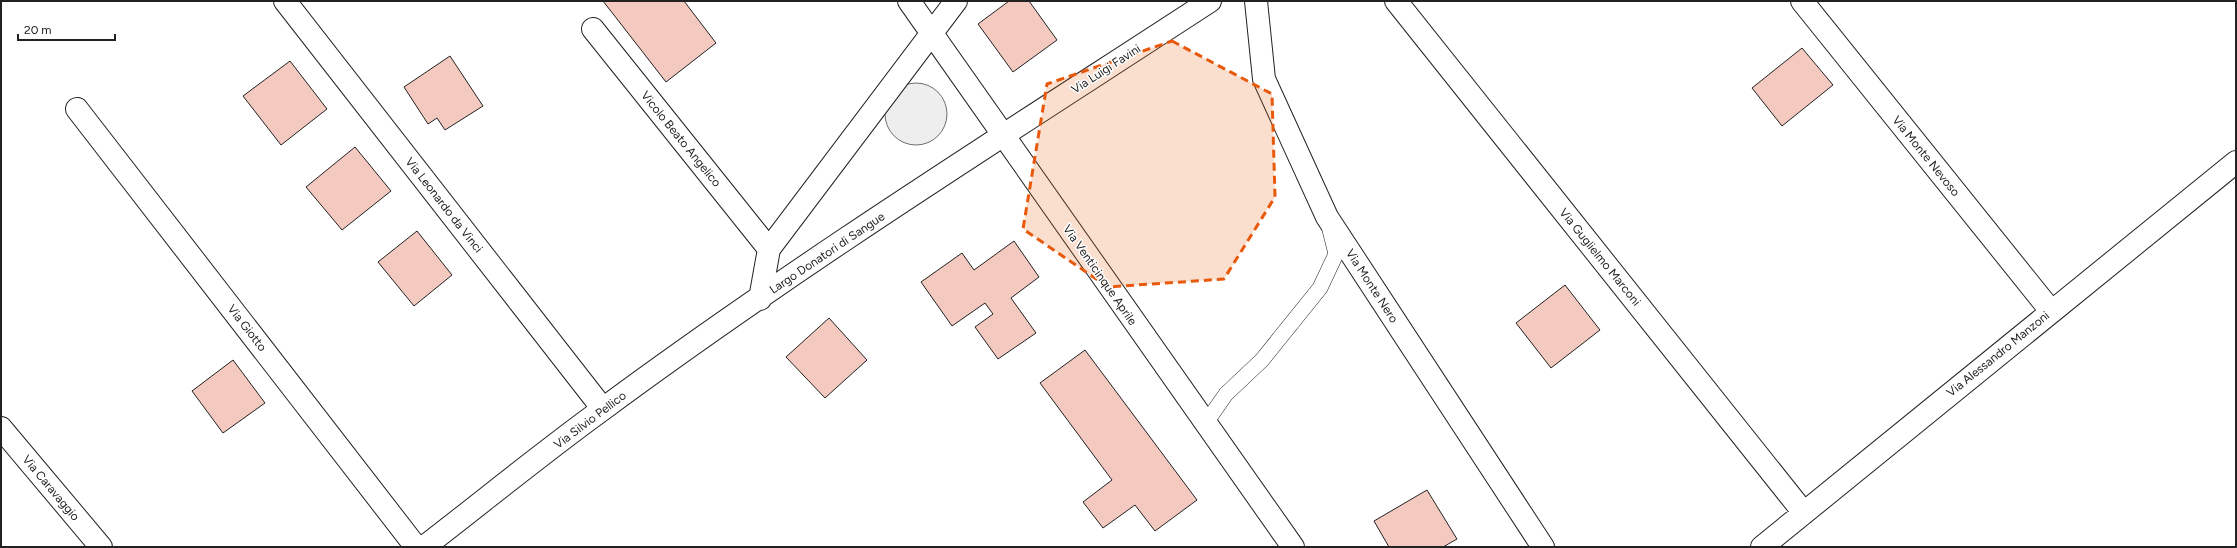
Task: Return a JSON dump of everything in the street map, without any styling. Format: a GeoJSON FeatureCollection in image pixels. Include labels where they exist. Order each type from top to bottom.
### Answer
{"type":"FeatureCollection","features":[{"type":"Feature","properties":{"kind":"street","name":"Via Leonardo da Vinci"},"geometry":{"type":"LineString","coordinates":[[285,1],[603,409]]}},
{"type":"Feature","properties":{"kind":"street","name":"Via Venticinque Aprile"},"geometry":{"type":"LineString","coordinates":[[909,1],[1002,136],[1293,547]]}},
{"type":"Feature","properties":{"kind":"street"},"geometry":{"type":"LineString","coordinates":[[932,34],[956,1]]}},
{"type":"Feature","properties":{"kind":"street","name":"Via Luigi Favini"},"geometry":{"type":"LineString","coordinates":[[1002,136],[1210,1]]}},
{"type":"Feature","properties":{"kind":"street","name":"Via Monte Nero"},"geometry":{"type":"LineString","coordinates":[[1256,1],[1264,79],[1327,217],[1543,547]]}},
{"type":"Feature","properties":{"kind":"street","name":"Via Guglielmo Marconi"},"geometry":{"type":"LineString","coordinates":[[1396,1],[1804,513]]}},
{"type":"Feature","properties":{"kind":"street","name":"Via Monte Nevoso"},"geometry":{"type":"LineString","coordinates":[[1802,1],[2050,311]]}},
{"type":"Feature","properties":{"kind":"street","name":"Vicolo Beato Angelico"},"geometry":{"type":"LineString","coordinates":[[594,29],[769,249]]}},
{"type":"Feature","properties":{"kind":"street","name":"Largo Donatori di Sangue"},"geometry":{"type":"LineString","coordinates":[[760,299],[769,249],[932,34]]}},
{"type":"Feature","properties":{"kind":"street","name":"Via Giotto"},"geometry":{"type":"LineString","coordinates":[[77,109],[416,547]]}},
{"type":"Feature","properties":{"kind":"street","name":"Largo Donatori di Sangue"},"geometry":{"type":"LineString","coordinates":[[760,299],[1002,136]]}},
{"type":"Feature","properties":{"kind":"street","name":"Via Alessandro Manzoni"},"geometry":{"type":"LineString","coordinates":[[1762,547],[2050,311],[2236,162]]}},
{"type":"Feature","properties":{"kind":"street","name":"Via Silvio Pellico"},"geometry":{"type":"LineString","coordinates":[[424,547],[603,409],[760,299]]}},
{"type":"Feature","properties":{"kind":"street","name":"Via Caravaggio"},"geometry":{"type":"LineString","coordinates":[[1,428],[100,547]]}},
{"type":"Feature","properties":{"kind":"lane"},"geometry":{"type":"LineString","coordinates":[[1205,424],[1226,394],[1262,360],[1320,288],[1336,254],[1327,217]]}},
{"type":"Feature","properties":{"kind":"highlighted area"},"geometry":{"type":"Polygon","coordinates":[[[1172,41],[1272,94],[1275,197],[1224,279],[1108,287],[1023,229],[1047,84],[1172,41]]]}},
{"type":"Feature","properties":{"kind":"shaded area"},"geometry":{"type":"Polygon","coordinates":[[[910,83],[922,83],[938,92],[945,102],[947,114],[945,126],[938,136],[922,145],[910,145],[899,140],[890,131],[885,120],[885,108],[890,97],[899,88],[910,83]]]}},
{"type":"Feature","properties":{"kind":"building"},"geometry":{"type":"Polygon","coordinates":[[[603,1],[684,1],[716,43],[666,82],[603,1]]]}},
{"type":"Feature","properties":{"kind":"building"},"geometry":{"type":"Polygon","coordinates":[[[1009,1],[1029,1],[1057,40],[1013,72],[978,24],[1009,1]]]}},
{"type":"Feature","properties":{"kind":"building"},"geometry":{"type":"Polygon","coordinates":[[[1802,48],[1833,85],[1782,126],[1752,88],[1802,48]]]}},
{"type":"Feature","properties":{"kind":"building"},"geometry":{"type":"Polygon","coordinates":[[[450,56],[483,106],[445,130],[437,118],[428,124],[404,87],[450,56]]]}},
{"type":"Feature","properties":{"kind":"building"},"geometry":{"type":"Polygon","coordinates":[[[290,61],[327,109],[281,145],[243,96],[290,61]]]}},
{"type":"Feature","properties":{"kind":"building"},"geometry":{"type":"Polygon","coordinates":[[[355,147],[391,191],[342,230],[306,187],[355,147]]]}},
{"type":"Feature","properties":{"kind":"building"},"geometry":{"type":"Polygon","coordinates":[[[417,231],[452,275],[414,306],[378,262],[417,231]]]}},
{"type":"Feature","properties":{"kind":"building"},"geometry":{"type":"Polygon","coordinates":[[[1014,241],[1039,277],[1011,298],[1036,333],[998,359],[975,327],[993,314],[985,303],[952,326],[921,282],[962,253],[974,270],[1014,241]]]}},
{"type":"Feature","properties":{"kind":"building"},"geometry":{"type":"Polygon","coordinates":[[[1565,285],[1600,330],[1551,368],[1516,323],[1565,285]]]}},
{"type":"Feature","properties":{"kind":"building"},"geometry":{"type":"Polygon","coordinates":[[[829,318],[867,360],[825,398],[786,357],[829,318]]]}},
{"type":"Feature","properties":{"kind":"building"},"geometry":{"type":"Polygon","coordinates":[[[1085,350],[1197,500],[1155,531],[1135,505],[1103,528],[1083,502],[1112,480],[1040,383],[1085,350]]]}},
{"type":"Feature","properties":{"kind":"building"},"geometry":{"type":"Polygon","coordinates":[[[233,360],[265,403],[223,433],[192,391],[233,360]]]}},
{"type":"Feature","properties":{"kind":"building"},"geometry":{"type":"Polygon","coordinates":[[[1427,490],[1457,539],[1443,547],[1389,547],[1374,521],[1427,490]]]}}]}
